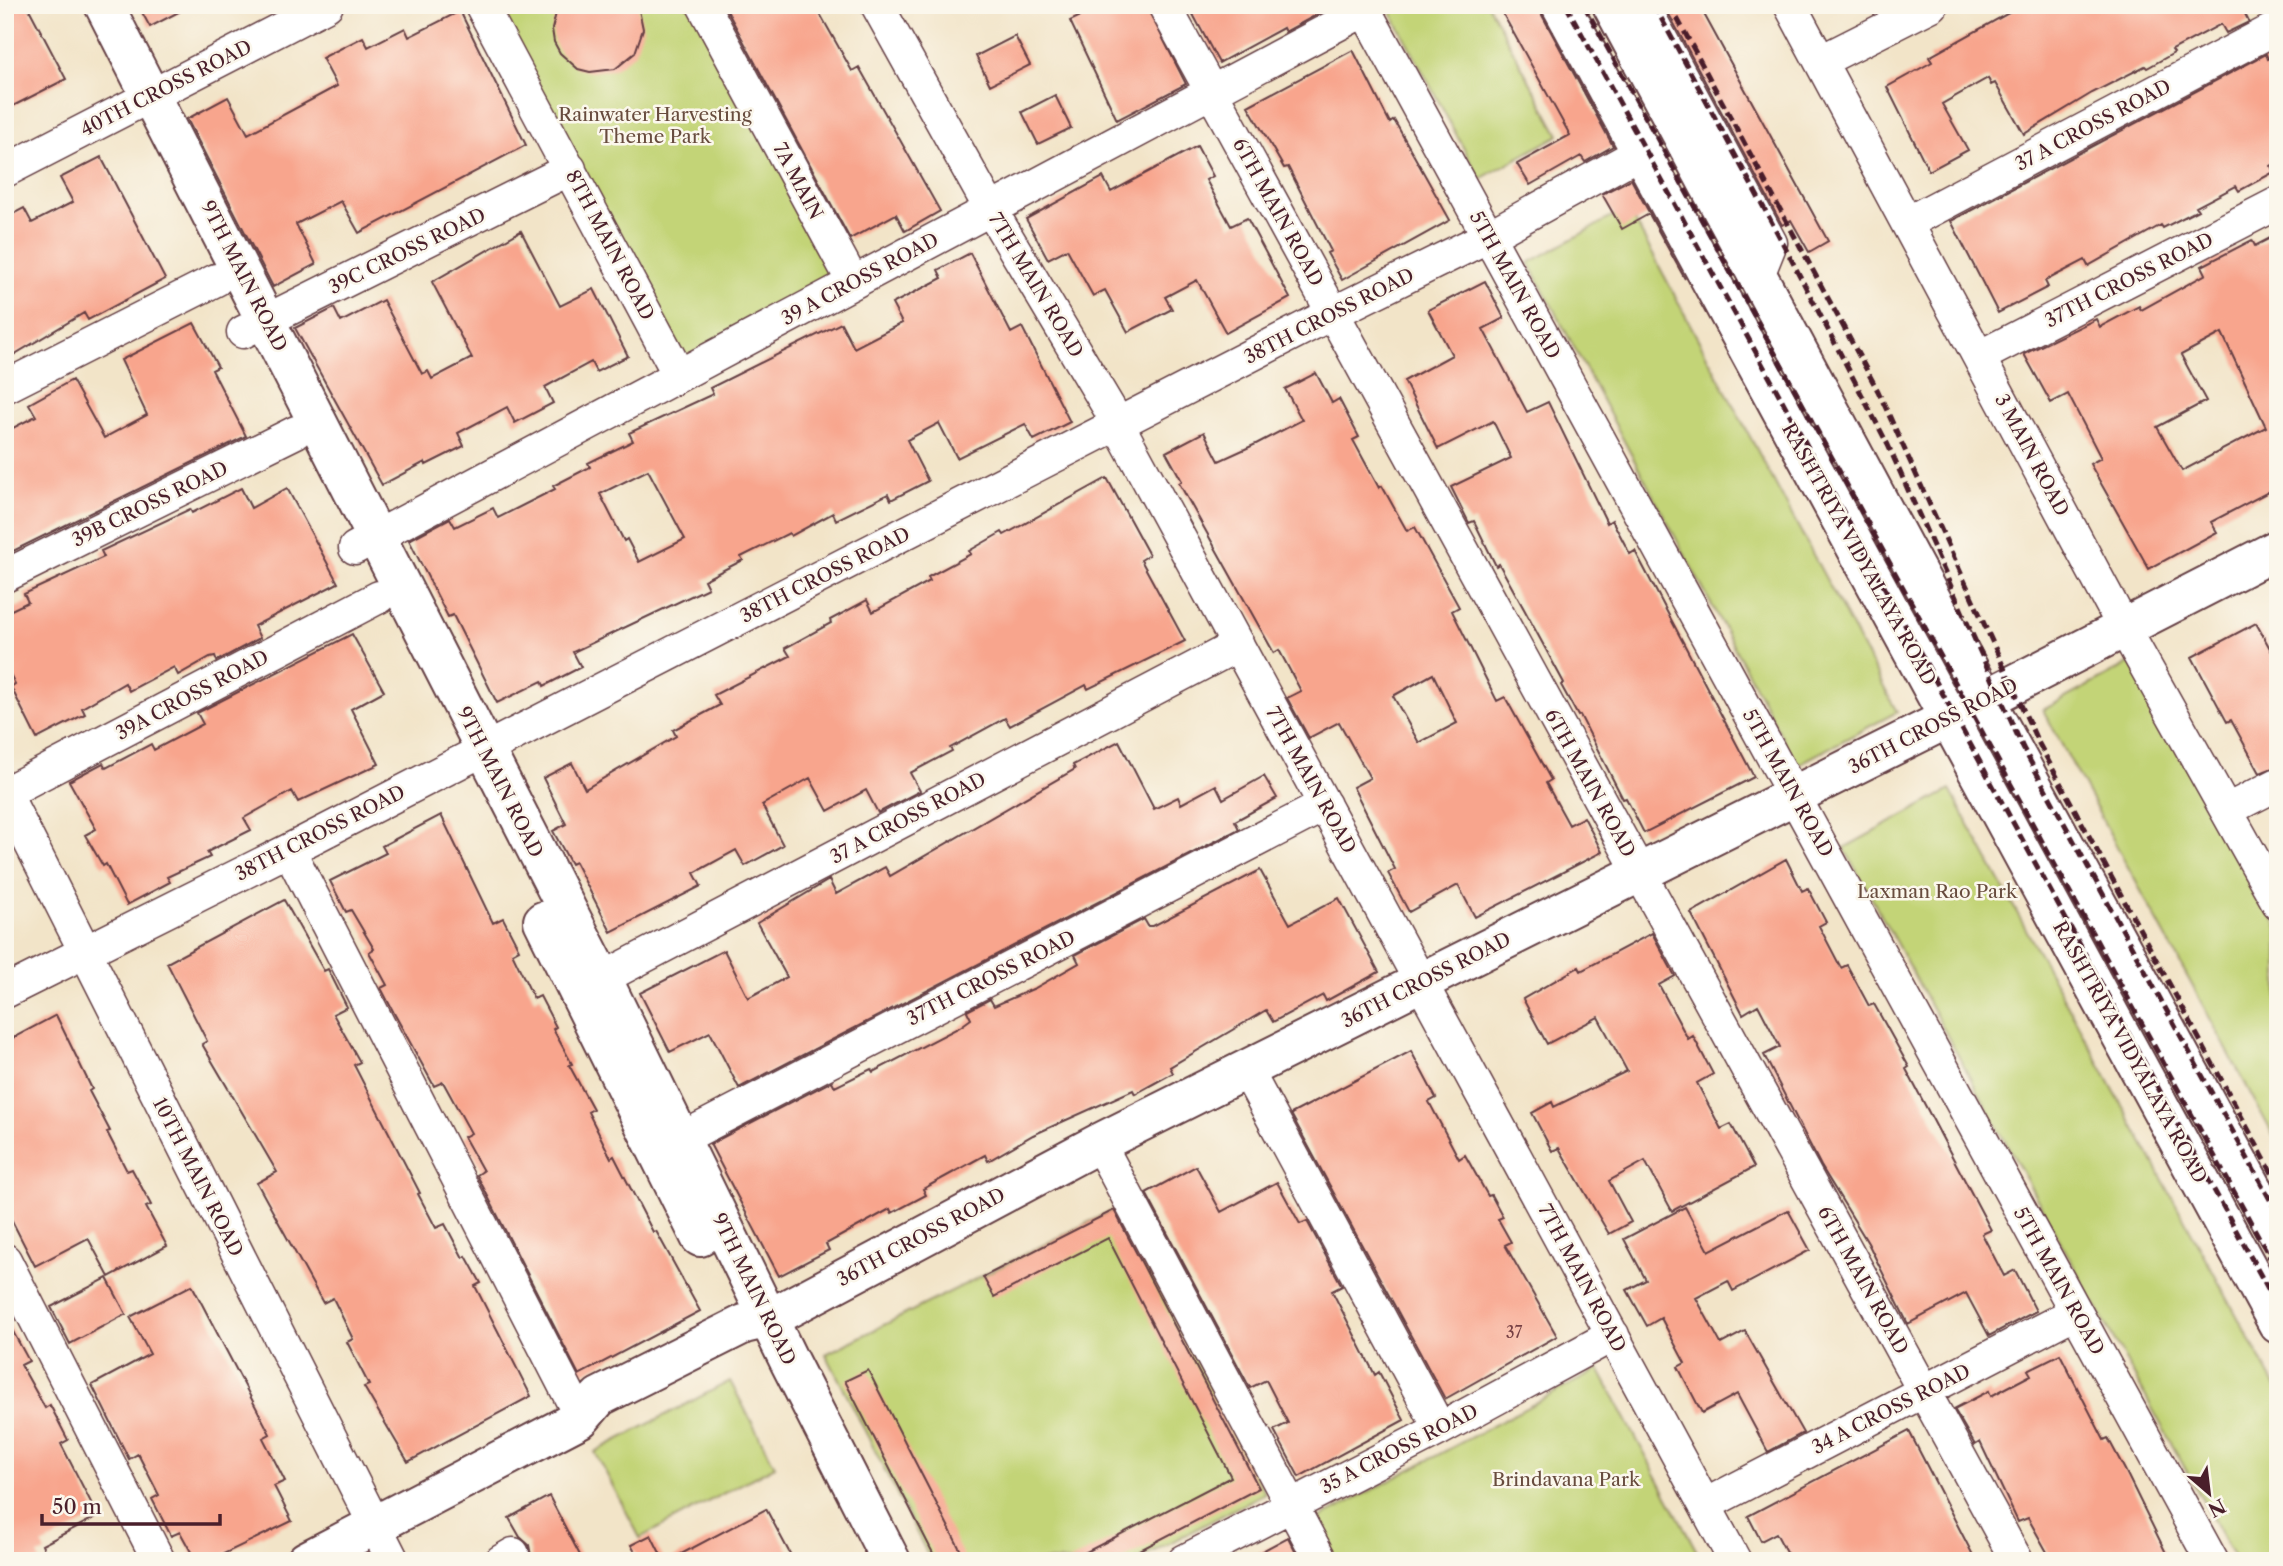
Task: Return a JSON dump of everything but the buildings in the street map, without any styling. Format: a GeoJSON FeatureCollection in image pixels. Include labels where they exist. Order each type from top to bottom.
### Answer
{"type":"FeatureCollection","features":[{"type":"Feature","properties":{"kind":"main road","name":"9TH MAIN ROAD"},"geometry":{"type":"LineString","coordinates":[[77,5],[140,101],[590,984],[761,1329],[891,1561]]}},
{"type":"Feature","properties":{"kind":"main road","name":"9TH MAIN ROAD"},"geometry":{"type":"LineString","coordinates":[[104,5],[140,101],[216,280],[255,326],[296,432],[365,542],[379,597],[473,755]]}},
{"type":"Feature","properties":{"kind":"main road","name":"RASHTRIYA VIDYALAYA ROAD"},"geometry":{"type":"LineString","coordinates":[[1561,5],[2278,1324]]}},
{"type":"Feature","properties":{"kind":"main road","name":"RASHTRIYA VIDYALAYA ROAD"},"geometry":{"type":"LineString","coordinates":[[1612,5],[1990,708],[2278,1234]]}},
{"type":"Feature","properties":{"kind":"main road","name":"36TH CROSS ROAD"},"geometry":{"type":"LineString","coordinates":[[306,1561],[580,1418],[599,1397],[761,1329],[1103,1152],[1954,727],[2130,637],[2278,549]]}},
{"type":"Feature","properties":{"kind":"main road","name":"36TH CROSS ROAD"},"geometry":{"type":"LineString","coordinates":[[2130,637],[2278,575]]}},
{"type":"Feature","properties":{"kind":"main road","name":"9TH MAIN ROAD"},"geometry":{"type":"LineString","coordinates":[[761,1329],[863,1561]]}},
{"type":"Feature","properties":{"kind":"street","name":"40TH CROSS ROAD"},"geometry":{"type":"LineString","coordinates":[[5,171],[327,5]]}},
{"type":"Feature","properties":{"kind":"street","name":"8TH MAIN ROAD"},"geometry":{"type":"LineString","coordinates":[[481,5],[679,375]]}},
{"type":"Feature","properties":{"kind":"street","name":"7A MAIN"},"geometry":{"type":"LineString","coordinates":[[703,5],[853,282]]}},
{"type":"Feature","properties":{"kind":"street","name":"7TH MAIN ROAD"},"geometry":{"type":"LineString","coordinates":[[877,5],[991,210],[1118,425],[1735,1561]]}},
{"type":"Feature","properties":{"kind":"street","name":"6TH MAIN ROAD"},"geometry":{"type":"LineString","coordinates":[[1164,5],[2017,1561]]}},
{"type":"Feature","properties":{"kind":"street"},"geometry":{"type":"LineString","coordinates":[[1643,5],[1771,243],[1757,278]]}},
{"type":"Feature","properties":{"kind":"street","name":"3 MAIN ROAD"},"geometry":{"type":"LineString","coordinates":[[1790,5],[2130,637],[2278,903]]}},
{"type":"Feature","properties":{"kind":"street"},"geometry":{"type":"LineString","coordinates":[[1821,61],[1931,5]]}},
{"type":"Feature","properties":{"kind":"street","name":"39 A CROSS ROAD"},"geometry":{"type":"LineString","coordinates":[[365,542],[1212,92],[1364,8]]}},
{"type":"Feature","properties":{"kind":"street","name":"5TH MAIN ROAD"},"geometry":{"type":"LineString","coordinates":[[1364,8],[2212,1561]]}},
{"type":"Feature","properties":{"kind":"street","name":"37 A CROSS ROAD"},"geometry":{"type":"LineString","coordinates":[[1908,223],[2278,27]]}},
{"type":"Feature","properties":{"kind":"street","name":"38TH CROSS ROAD"},"geometry":{"type":"LineString","coordinates":[[5,992],[289,850],[1333,313],[1489,236],[1641,152]]}},
{"type":"Feature","properties":{"kind":"street","name":"39C CROSS ROAD"},"geometry":{"type":"LineString","coordinates":[[255,326],[570,169]]}},
{"type":"Feature","properties":{"kind":"street","name":"37TH CROSS ROAD"},"geometry":{"type":"LineString","coordinates":[[1979,357],[2278,202]]}},
{"type":"Feature","properties":{"kind":"street"},"geometry":{"type":"LineString","coordinates":[[5,387],[216,280]]}},
{"type":"Feature","properties":{"kind":"street","name":"39B CROSS ROAD"},"geometry":{"type":"LineString","coordinates":[[5,576],[296,432]]}},
{"type":"Feature","properties":{"kind":"street","name":"39A CROSS ROAD"},"geometry":{"type":"LineString","coordinates":[[5,793],[379,597]]}},
{"type":"Feature","properties":{"kind":"street","name":"37 A CROSS ROAD"},"geometry":{"type":"LineString","coordinates":[[590,984],[1238,645]]}},
{"type":"Feature","properties":{"kind":"street"},"geometry":{"type":"LineString","coordinates":[[2227,810],[2278,784]]}},
{"type":"Feature","properties":{"kind":"street","name":"10TH MAIN ROAD"},"geometry":{"type":"LineString","coordinates":[[5,793],[393,1561]]}},
{"type":"Feature","properties":{"kind":"street","name":"37TH CROSS ROAD"},"geometry":{"type":"LineString","coordinates":[[669,1145],[1325,805]]}},
{"type":"Feature","properties":{"kind":"street"},"geometry":{"type":"LineString","coordinates":[[289,850],[580,1418]]}},
{"type":"Feature","properties":{"kind":"street"},"geometry":{"type":"LineString","coordinates":[[1251,1078],[1440,1429]]}},
{"type":"Feature","properties":{"kind":"street"},"geometry":{"type":"LineString","coordinates":[[1103,1152],[1321,1561]]}},
{"type":"Feature","properties":{"kind":"street"},"geometry":{"type":"LineString","coordinates":[[5,1260],[159,1561]]}},
{"type":"Feature","properties":{"kind":"street","name":"34 A CROSS ROAD"},"geometry":{"type":"LineString","coordinates":[[1705,1505],[2076,1312]]}},
{"type":"Feature","properties":{"kind":"street","name":"35 A CROSS ROAD"},"geometry":{"type":"LineString","coordinates":[[1184,1561],[1440,1429],[1613,1335]]}},
{"type":"Feature","properties":{"kind":"green space","name":"Rainwater Harvesting Theme Park"},"geometry":{"type":"Polygon","coordinates":[[[486,5],[695,5],[840,276],[678,363],[486,5]]]}},
{"type":"Feature","properties":{"kind":"green space"},"geometry":{"type":"Polygon","coordinates":[[[1387,5],[1488,5],[1559,135],[1480,179],[1387,5]]]}},
{"type":"Feature","properties":{"kind":"green space"},"geometry":{"type":"Polygon","coordinates":[[[1628,208],[1897,712],[1797,765],[1529,263],[1628,208]]]}},
{"type":"Feature","properties":{"kind":"green space"},"geometry":{"type":"Polygon","coordinates":[[[2134,661],[2278,927],[2278,1144],[2043,710],[2134,661]]]}},
{"type":"Feature","properties":{"kind":"green space","name":"Laxman Rao Park"},"geometry":{"type":"Polygon","coordinates":[[[1950,790],[2278,1391],[2278,1561],[2236,1561],[1844,848],[1950,790]]]}},
{"type":"Feature","properties":{"kind":"green space"},"geometry":{"type":"Polygon","coordinates":[[[1117,1208],[1265,1493],[1135,1561],[931,1561],[826,1354],[1117,1208]]]}},
{"type":"Feature","properties":{"kind":"green space","name":"Brindavana Park"},"geometry":{"type":"Polygon","coordinates":[[[1599,1369],[1702,1561],[1333,1561],[1312,1522],[1599,1369]]]}},
{"type":"Feature","properties":{"kind":"green space"},"geometry":{"type":"Polygon","coordinates":[[[730,1381],[775,1466],[640,1538],[595,1452],[730,1381]]]}},
{"type":"Feature","properties":{"kind":"railway"},"geometry":{"type":"LineString","coordinates":[[1566,5],[2278,1307]]}},
{"type":"Feature","properties":{"kind":"railway"},"geometry":{"type":"LineString","coordinates":[[1584,5],[2278,1272]]}},
{"type":"Feature","properties":{"kind":"railway"},"geometry":{"type":"LineString","coordinates":[[1654,5],[1888,445],[2023,748],[2278,1214]]}},
{"type":"Feature","properties":{"kind":"railway"},"geometry":{"type":"LineString","coordinates":[[1670,5],[1878,391],[2037,740],[2278,1184]]}}]}
